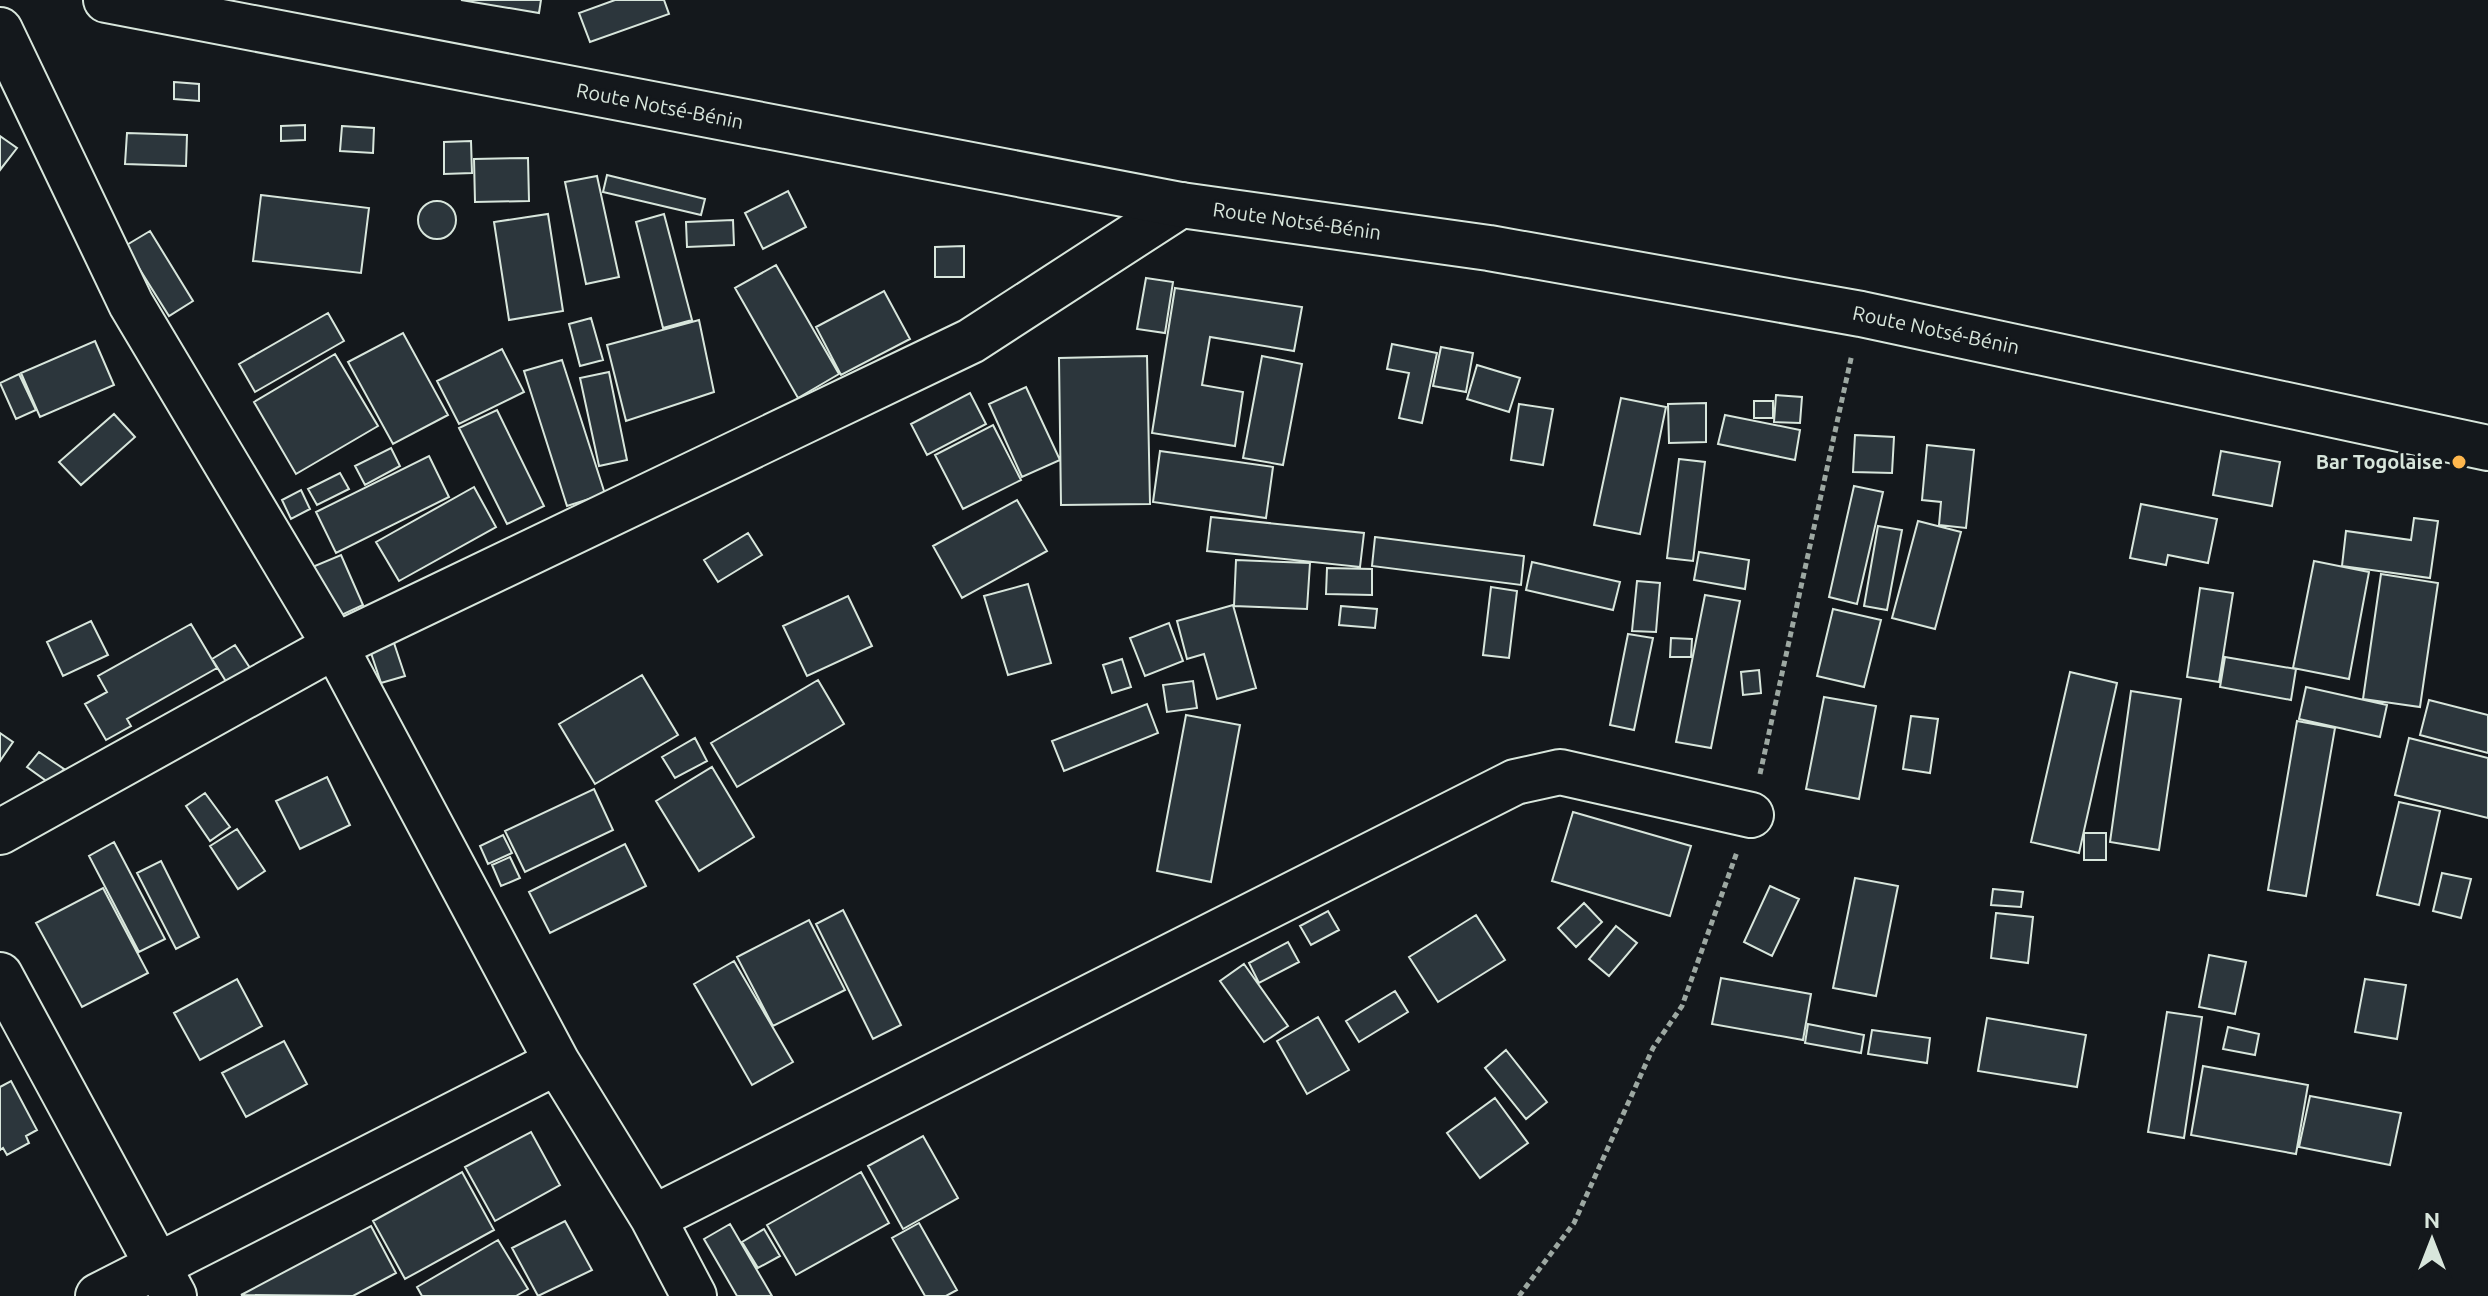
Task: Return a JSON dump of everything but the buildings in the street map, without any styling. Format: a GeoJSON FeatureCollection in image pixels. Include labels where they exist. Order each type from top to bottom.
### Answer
{"type":"FeatureCollection","features":[{"type":"Feature","properties":{"kind":"street","name":"Route Notsé-Bénin"},"geometry":{"type":"LineString","coordinates":[[106,0],[1181,205],[1489,248],[1861,314],[2488,448]]}},
{"type":"Feature","properties":{"kind":"street"},"geometry":{"type":"LineString","coordinates":[[0,30],[131,304],[335,646],[557,1062],[653,1218],[694,1296]]}},
{"type":"Feature","properties":{"kind":"street"},"geometry":{"type":"LineString","coordinates":[[0,832],[335,646],[971,341],[1181,205]]}},
{"type":"Feature","properties":{"kind":"street"},"geometry":{"type":"LineString","coordinates":[[653,1218],[1515,782],[1560,772],[1751,815]]}},
{"type":"Feature","properties":{"kind":"street"},"geometry":{"type":"LineString","coordinates":[[0,975],[166,1280]]}},
{"type":"Feature","properties":{"kind":"street"},"geometry":{"type":"LineString","coordinates":[[98,1296],[166,1280],[557,1062]]}},
{"type":"Feature","properties":{"kind":"place","name":"Bar Togolaise"},"geometry":{"type":"Point","coordinates":[2459,462]}}]}
